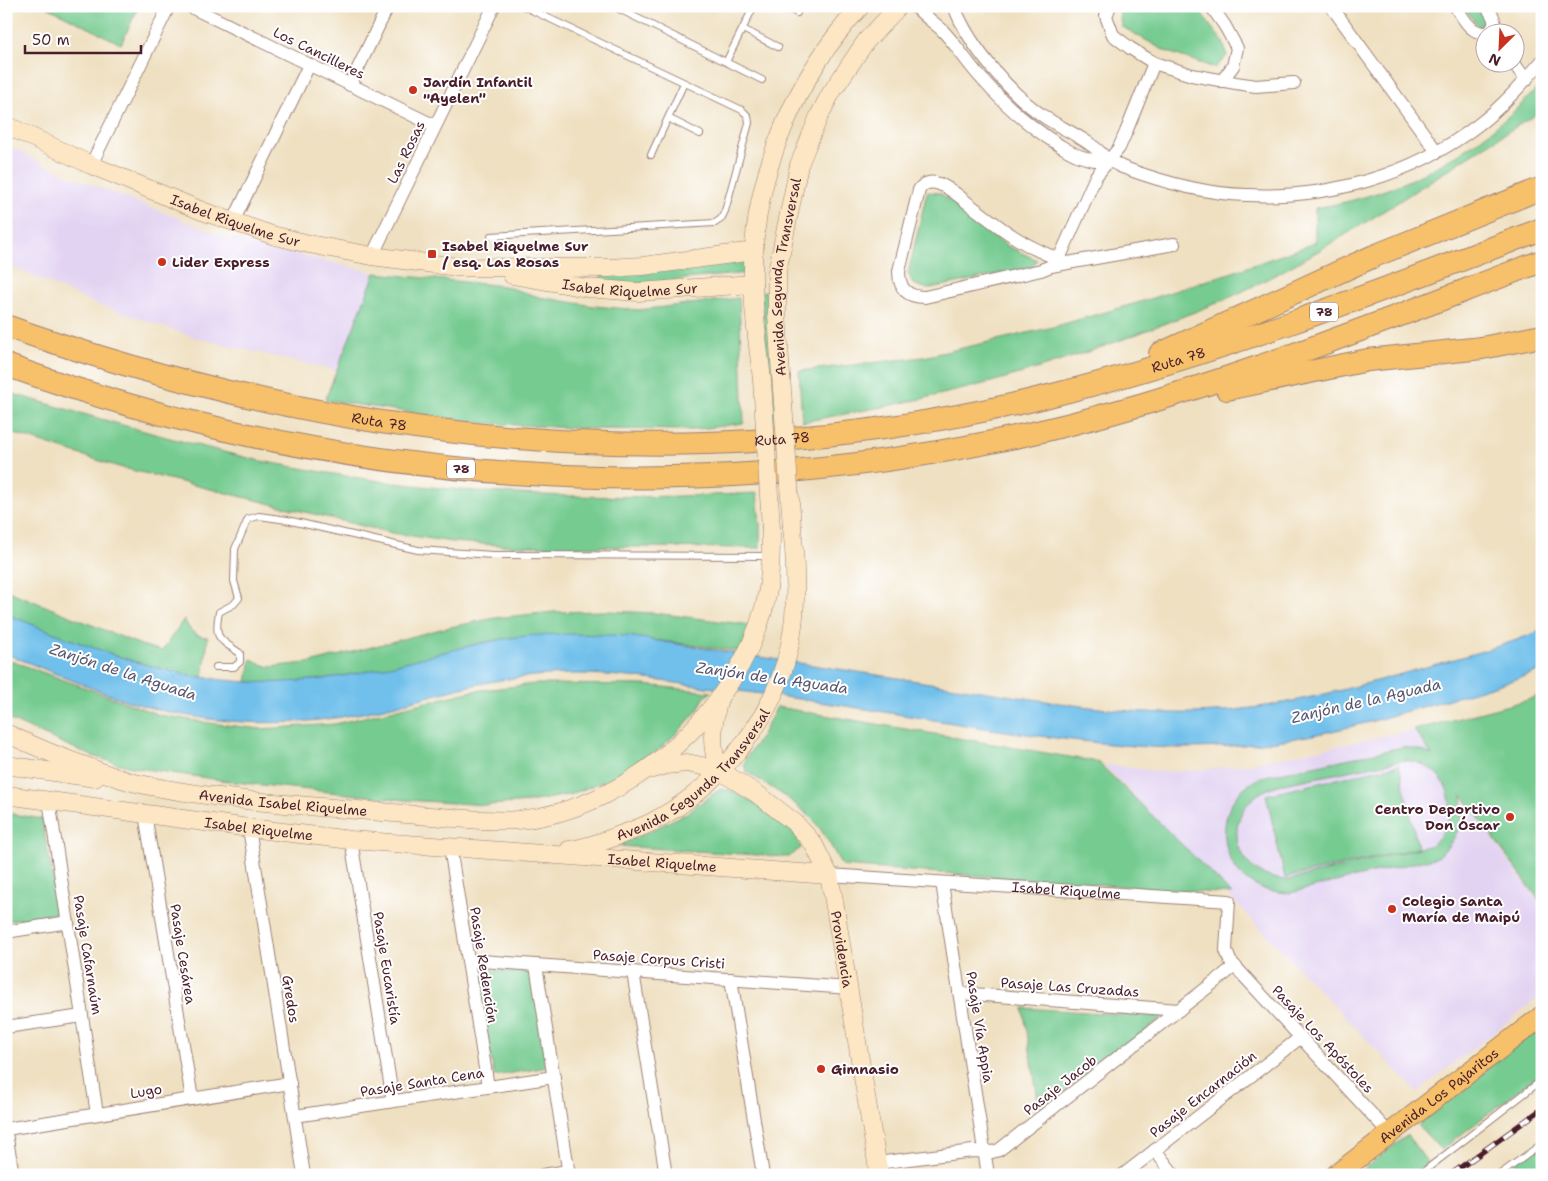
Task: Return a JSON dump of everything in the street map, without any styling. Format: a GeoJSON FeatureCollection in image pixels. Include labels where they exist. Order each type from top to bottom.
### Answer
{"type":"FeatureCollection","features":[{"type":"Feature","properties":{"kind":"highway"},"geometry":{"type":"LineString","coordinates":[[1102,382],[1328,276],[1438,229],[1542,188]]}},
{"type":"Feature","properties":{"kind":"highway","name":"Ruta 78"},"geometry":{"type":"LineString","coordinates":[[6,326],[155,374],[281,405],[390,425],[502,438],[566,442],[666,444],[771,440],[822,436],[882,428],[990,410],[1102,382],[1209,351],[1279,328],[1542,229]]}},
{"type":"Feature","properties":{"kind":"highway","name":"78"},"geometry":{"type":"LineString","coordinates":[[6,365],[127,403],[191,420],[320,449],[440,467],[602,478],[721,476],[783,472],[886,460],[967,447],[1049,429],[1154,400],[1315,346],[1542,261]]}},
{"type":"Feature","properties":{"kind":"highway"},"geometry":{"type":"LineString","coordinates":[[1154,400],[1212,392],[1368,360],[1482,348],[1542,336]]}},
{"type":"Feature","properties":{"kind":"main road","name":"Avenida Segunda Transversal"},"geometry":{"type":"LineString","coordinates":[[569,809],[610,793],[644,771],[684,739],[708,714],[720,697],[739,666],[753,636],[765,602],[771,556],[762,380],[753,284],[754,251],[763,192],[783,130],[801,92],[818,62],[843,26],[861,6]]}},
{"type":"Feature","properties":{"kind":"main road","name":"Avenida Segunda Transversal"},"geometry":{"type":"LineString","coordinates":[[537,853],[573,849],[607,841],[652,822],[676,807],[720,771],[750,736],[765,711],[776,686],[790,646],[796,598],[777,314],[780,254],[799,165],[819,116],[831,93],[866,41],[899,6]]}},
{"type":"Feature","properties":{"kind":"main road","name":"Isabel Riquelme Sur"},"geometry":{"type":"LineString","coordinates":[[6,125],[91,165],[168,198],[234,222],[272,235],[372,256],[435,265],[478,268],[608,268],[643,266],[754,251]]}},
{"type":"Feature","properties":{"kind":"main road"},"geometry":{"type":"LineString","coordinates":[[753,284],[780,254]]}},
{"type":"Feature","properties":{"kind":"main road","name":"Isabel Riquelme Sur"},"geometry":{"type":"LineString","coordinates":[[478,268],[522,277],[616,291],[652,292],[753,284]]}},
{"type":"Feature","properties":{"kind":"main road"},"geometry":{"type":"LineString","coordinates":[[720,697],[712,736],[713,750],[720,771]]}},
{"type":"Feature","properties":{"kind":"main road","name":"Avenida Isabel Riquelme"},"geometry":{"type":"LineString","coordinates":[[6,734],[78,763],[138,784],[287,804],[482,820],[519,820],[569,809]]}},
{"type":"Feature","properties":{"kind":"main road","name":"Providencia"},"geometry":{"type":"LineString","coordinates":[[644,771],[666,765],[687,763],[720,771],[756,794],[795,823],[813,843],[829,875],[878,1169]]}},
{"type":"Feature","properties":{"kind":"main road"},"geometry":{"type":"LineString","coordinates":[[6,765],[138,784]]}},
{"type":"Feature","properties":{"kind":"main road"},"geometry":{"type":"LineString","coordinates":[[6,788],[30,798]]}},
{"type":"Feature","properties":{"kind":"main road"},"geometry":{"type":"LineString","coordinates":[[6,794],[30,798]]}},
{"type":"Feature","properties":{"kind":"main road","name":"Isabel Riquelme"},"geometry":{"type":"LineString","coordinates":[[30,798],[351,840],[829,875]]}},
{"type":"Feature","properties":{"kind":"main road","name":"Avenida Los Pajaritos"},"geometry":{"type":"LineString","coordinates":[[1336,1175],[1542,1016]]}},
{"type":"Feature","properties":{"kind":"street"},"geometry":{"type":"LineString","coordinates":[[91,165],[169,6]]}},
{"type":"Feature","properties":{"kind":"street","name":"Los Cancilleres"},"geometry":{"type":"LineString","coordinates":[[189,6],[435,126]]}},
{"type":"Feature","properties":{"kind":"street"},"geometry":{"type":"LineString","coordinates":[[350,85],[388,6]]}},
{"type":"Feature","properties":{"kind":"street","name":"Las Rosas"},"geometry":{"type":"LineString","coordinates":[[372,256],[494,6]]}},
{"type":"Feature","properties":{"kind":"street"},"geometry":{"type":"LineString","coordinates":[[915,6],[940,29],[993,91],[1031,125],[1080,157],[1108,161],[1159,180],[1246,196],[1276,196],[1326,190],[1367,181],[1414,164],[1437,152],[1477,126],[1500,107],[1542,61]]}},
{"type":"Feature","properties":{"kind":"street"},"geometry":{"type":"LineString","coordinates":[[954,6],[957,16],[973,42],[1007,84],[1043,116],[1092,146],[1108,161]]}},
{"type":"Feature","properties":{"kind":"street"},"geometry":{"type":"LineString","coordinates":[[1110,6],[1106,16],[1113,35],[1154,64],[1192,75],[1256,86],[1294,83]]}},
{"type":"Feature","properties":{"kind":"street"},"geometry":{"type":"LineString","coordinates":[[1211,6],[1225,26],[1236,48],[1233,66],[1222,81]]}},
{"type":"Feature","properties":{"kind":"street"},"geometry":{"type":"LineString","coordinates":[[1331,6],[1437,152]]}},
{"type":"Feature","properties":{"kind":"street"},"geometry":{"type":"LineString","coordinates":[[1454,6],[1476,32]]}},
{"type":"Feature","properties":{"kind":"street"},"geometry":{"type":"LineString","coordinates":[[1486,6],[1494,18],[1494,22]]}},
{"type":"Feature","properties":{"kind":"street"},"geometry":{"type":"LineString","coordinates":[[1055,263],[1096,176],[1119,148],[1154,64]]}},
{"type":"Feature","properties":{"kind":"street"},"geometry":{"type":"LineString","coordinates":[[234,222],[309,65]]}},
{"type":"Feature","properties":{"kind":"street"},"geometry":{"type":"LineString","coordinates":[[1520,72],[1526,80]]}},
{"type":"Feature","properties":{"kind":"street"},"geometry":{"type":"LineString","coordinates":[[1055,263],[1010,236],[946,187],[931,183],[922,185],[918,190],[899,271],[899,282],[907,292],[916,297],[925,297],[1041,270],[1055,263],[1174,244]]}},
{"type":"Feature","properties":{"kind":"street","name":"Pasaje Cafarnaúm"},"geometry":{"type":"LineString","coordinates":[[49,800],[97,1114]]}},
{"type":"Feature","properties":{"kind":"street","name":"Pasaje Cesárea"},"geometry":{"type":"LineString","coordinates":[[145,814],[192,1099]]}},
{"type":"Feature","properties":{"kind":"street","name":"Gredos"},"geometry":{"type":"LineString","coordinates":[[249,828],[304,1175]]}},
{"type":"Feature","properties":{"kind":"street","name":"Pasaje Eucaristía"},"geometry":{"type":"LineString","coordinates":[[351,840],[393,1101]]}},
{"type":"Feature","properties":{"kind":"street","name":"Pasaje Redención"},"geometry":{"type":"LineString","coordinates":[[450,847],[488,1087]]}},
{"type":"Feature","properties":{"kind":"street","name":"Isabel Riquelme"},"geometry":{"type":"LineString","coordinates":[[829,875],[1229,901],[1226,950],[1227,956],[1235,966]]}},
{"type":"Feature","properties":{"kind":"street","name":"Pasaje Vía Appia"},"geometry":{"type":"LineString","coordinates":[[942,883],[988,1175]]}},
{"type":"Feature","properties":{"kind":"street"},"geometry":{"type":"LineString","coordinates":[[6,932],[68,922]]}},
{"type":"Feature","properties":{"kind":"street","name":"Pasaje Corpus Cristi"},"geometry":{"type":"LineString","coordinates":[[468,960],[849,988]]}},
{"type":"Feature","properties":{"kind":"street"},"geometry":{"type":"LineString","coordinates":[[536,965],[569,1173],[543,1175]]}},
{"type":"Feature","properties":{"kind":"street","name":"Pasaje Jacob"},"geometry":{"type":"LineString","coordinates":[[878,1169],[974,1151],[992,1152],[1004,1147],[1235,966]]}},
{"type":"Feature","properties":{"kind":"street","name":"Pasaje Los Apóstoles"},"geometry":{"type":"LineString","coordinates":[[1235,966],[1389,1133]]}},
{"type":"Feature","properties":{"kind":"street"},"geometry":{"type":"LineString","coordinates":[[634,972],[666,1175]]}},
{"type":"Feature","properties":{"kind":"street"},"geometry":{"type":"LineString","coordinates":[[731,980],[763,1175]]}},
{"type":"Feature","properties":{"kind":"street","name":"Pasaje Las Cruzadas"},"geometry":{"type":"LineString","coordinates":[[959,993],[1179,1010]]}},
{"type":"Feature","properties":{"kind":"street"},"geometry":{"type":"LineString","coordinates":[[6,1027],[82,1016]]}},
{"type":"Feature","properties":{"kind":"street","name":"Pasaje Encarnación"},"geometry":{"type":"LineString","coordinates":[[1123,1175],[1301,1038]]}},
{"type":"Feature","properties":{"kind":"street","name":"Pasaje Santa Cena"},"geometry":{"type":"LineString","coordinates":[[295,1116],[554,1077]]}},
{"type":"Feature","properties":{"kind":"street","name":"Lugo"},"geometry":{"type":"LineString","coordinates":[[6,1128],[290,1084]]}},
{"type":"Feature","properties":{"kind":"street"},"geometry":{"type":"LineString","coordinates":[[6,1132],[13,1175]]}},
{"type":"Feature","properties":{"kind":"street"},"geometry":{"type":"LineString","coordinates":[[1155,1150],[1174,1175]]}},
{"type":"Feature","properties":{"kind":"lane"},"geometry":{"type":"LineString","coordinates":[[491,236],[715,222],[720,219],[725,211],[749,123],[748,116],[742,110],[523,6]]}},
{"type":"Feature","properties":{"kind":"lane"},"geometry":{"type":"LineString","coordinates":[[613,6],[762,80]]}},
{"type":"Feature","properties":{"kind":"lane"},"geometry":{"type":"LineString","coordinates":[[726,62],[754,6]]}},
{"type":"Feature","properties":{"kind":"lane"},"geometry":{"type":"LineString","coordinates":[[784,6],[797,13]]}},
{"type":"Feature","properties":{"kind":"lane"},"geometry":{"type":"LineString","coordinates":[[743,28],[778,46]]}},
{"type":"Feature","properties":{"kind":"lane"},"geometry":{"type":"LineString","coordinates":[[651,155],[684,83]]}},
{"type":"Feature","properties":{"kind":"lane"},"geometry":{"type":"LineString","coordinates":[[668,118],[700,134]]}},
{"type":"Feature","properties":{"kind":"lane"},"geometry":{"type":"LineString","coordinates":[[216,667],[234,667],[240,662],[240,653],[220,640],[216,629],[219,612],[234,604],[239,598],[234,581],[234,549],[248,519],[259,516],[287,520],[418,550],[493,554],[771,556]]}},
{"type":"Feature","properties":{"kind":"lane"},"geometry":{"type":"LineString","coordinates":[[1419,1175],[1542,1080]]}},
{"type":"Feature","properties":{"kind":"lane"},"geometry":{"type":"LineString","coordinates":[[1499,1175],[1542,1144]]}},
{"type":"Feature","properties":{"kind":"shaded area"},"geometry":{"type":"Polygon","coordinates":[[[6,145],[67,175],[226,237],[375,273],[337,371],[200,339],[96,304],[6,264],[6,145]]]}},
{"type":"Feature","properties":{"kind":"shaded area","name":"Colegio Santa María de Maipú"},"geometry":{"type":"Polygon","coordinates":[[[1413,730],[1542,906],[1542,995],[1417,1092],[1103,764],[1162,772],[1199,770],[1244,765],[1413,730]]]}},
{"type":"Feature","properties":{"kind":"green space"},"geometry":{"type":"Polygon","coordinates":[[[45,6],[139,6],[121,44],[45,6]]]}},
{"type":"Feature","properties":{"kind":"green space"},"geometry":{"type":"Polygon","coordinates":[[[1121,6],[1195,6],[1223,42],[1227,56],[1215,68],[1165,51],[1121,26],[1119,8],[1121,6]]]}},
{"type":"Feature","properties":{"kind":"green space"},"geometry":{"type":"Polygon","coordinates":[[[1463,6],[1478,6],[1488,20],[1476,23],[1463,6]]]}},
{"type":"Feature","properties":{"kind":"green space"},"geometry":{"type":"Polygon","coordinates":[[[1542,83],[1542,111],[1314,253],[1235,295],[1107,345],[1024,373],[921,399],[802,422],[799,371],[924,357],[1053,327],[1137,303],[1315,243],[1315,208],[1347,202],[1379,192],[1410,180],[1439,165],[1494,129],[1542,83]]]}},
{"type":"Feature","properties":{"kind":"green space"},"geometry":{"type":"Polygon","coordinates":[[[927,192],[940,193],[1007,246],[1037,260],[1032,267],[928,289],[913,284],[908,273],[927,192]]]}},
{"type":"Feature","properties":{"kind":"green space"},"geometry":{"type":"Polygon","coordinates":[[[747,258],[748,273],[633,284],[600,280],[604,269],[747,258]]]}},
{"type":"Feature","properties":{"kind":"green space"},"geometry":{"type":"Polygon","coordinates":[[[375,273],[504,286],[539,297],[594,306],[639,310],[739,298],[744,423],[692,430],[592,429],[483,423],[325,400],[375,273]]]}},
{"type":"Feature","properties":{"kind":"green space"},"geometry":{"type":"Polygon","coordinates":[[[770,290],[778,423],[772,424],[761,292],[770,290]]]}},
{"type":"Feature","properties":{"kind":"green space"},"geometry":{"type":"Polygon","coordinates":[[[6,392],[165,437],[261,461],[376,480],[484,492],[538,495],[648,497],[757,493],[760,548],[516,546],[453,542],[392,533],[119,467],[6,431],[6,392]]]}},
{"type":"Feature","properties":{"kind":"green space"},"geometry":{"type":"Polygon","coordinates":[[[6,590],[141,645],[162,651],[184,619],[193,632],[208,637],[203,678],[152,667],[127,659],[79,643],[6,614],[6,590]]]}},
{"type":"Feature","properties":{"kind":"green space"},"geometry":{"type":"Polygon","coordinates":[[[607,611],[654,613],[751,625],[746,652],[625,637],[595,635],[535,636],[488,642],[341,677],[294,682],[247,683],[251,659],[270,667],[314,662],[441,629],[495,618],[554,612],[607,611]]]}},
{"type":"Feature","properties":{"kind":"green space"},"geometry":{"type":"Polygon","coordinates":[[[6,659],[160,715],[261,729],[335,724],[473,691],[535,684],[644,685],[711,692],[704,698],[697,711],[679,731],[653,755],[622,774],[572,794],[530,802],[487,805],[405,800],[234,782],[131,767],[92,756],[6,718],[6,659]]]}},
{"type":"Feature","properties":{"kind":"green space","name":"Centro Deportivo Don Óscar"},"geometry":{"type":"Polygon","coordinates":[[[1542,694],[1542,904],[1462,795],[1462,813],[1458,829],[1445,850],[1438,857],[1290,893],[1277,892],[1256,886],[1245,879],[1236,869],[1226,845],[1226,819],[1230,806],[1237,795],[1261,777],[1403,747],[1421,750],[1432,755],[1414,730],[1528,700],[1542,694]],[[1404,760],[1279,785],[1259,794],[1246,806],[1238,822],[1237,838],[1242,854],[1252,867],[1268,876],[1289,880],[1432,845],[1442,833],[1448,819],[1450,806],[1448,792],[1442,780],[1433,771],[1420,764],[1404,760]]]}},
{"type":"Feature","properties":{"kind":"green space"},"geometry":{"type":"Polygon","coordinates":[[[777,707],[1098,762],[1232,894],[842,866],[825,836],[813,820],[790,800],[747,772],[744,765],[746,758],[760,738],[777,707]]]}},
{"type":"Feature","properties":{"kind":"green space"},"geometry":{"type":"Polygon","coordinates":[[[1399,765],[1418,848],[1285,878],[1266,795],[1399,765]]]}},
{"type":"Feature","properties":{"kind":"green space"},"geometry":{"type":"Polygon","coordinates":[[[720,789],[734,791],[772,813],[795,832],[801,848],[788,857],[618,846],[685,814],[720,789]]]}},
{"type":"Feature","properties":{"kind":"green space"},"geometry":{"type":"Polygon","coordinates":[[[6,813],[42,819],[59,913],[6,921],[6,813]]]}},
{"type":"Feature","properties":{"kind":"green space"},"geometry":{"type":"Polygon","coordinates":[[[476,969],[534,973],[548,1067],[494,1076],[476,969]]]}},
{"type":"Feature","properties":{"kind":"green space"},"geometry":{"type":"Polygon","coordinates":[[[1023,1008],[1163,1017],[1040,1111],[1023,1008]]]}},
{"type":"Feature","properties":{"kind":"green space"},"geometry":{"type":"Polygon","coordinates":[[[1542,1025],[1542,1072],[1441,1150],[1418,1125],[1542,1025]]]}},
{"type":"Feature","properties":{"kind":"green space"},"geometry":{"type":"Polygon","coordinates":[[[1407,1135],[1428,1163],[1412,1175],[1356,1175],[1407,1135]]]}},
{"type":"Feature","properties":{"kind":"green space"},"geometry":{"type":"Polygon","coordinates":[[[1542,1145],[1542,1172],[1538,1175],[1524,1175],[1514,1162],[1542,1145]]]}},
{"type":"Feature","properties":{"kind":"water","name":"Zanjón de la Aguada"},"geometry":{"type":"Polygon","coordinates":[[[6,614],[113,655],[149,666],[221,680],[259,682],[325,679],[373,670],[481,643],[534,635],[565,634],[628,636],[1046,701],[1106,709],[1167,713],[1197,713],[1255,708],[1313,697],[1470,655],[1542,630],[1542,670],[1482,690],[1332,731],[1264,743],[1196,748],[1149,747],[1072,740],[778,696],[598,674],[530,676],[504,679],[341,717],[313,721],[256,723],[199,717],[143,706],[6,654],[6,614]]]}},
{"type":"Feature","properties":{"kind":"railway"},"geometry":{"type":"LineString","coordinates":[[1450,1175],[1542,1109]]}},
{"type":"Feature","properties":{"kind":"place","name":"Jardín Infantil \"Ayelen\""},"geometry":{"type":"Point","coordinates":[413,90]}},
{"type":"Feature","properties":{"kind":"place","name":"Isabel Riquelme Sur / esq. Las Rosas"},"geometry":{"type":"Point","coordinates":[432,254]}},
{"type":"Feature","properties":{"kind":"place","name":"Lider Express"},"geometry":{"type":"Point","coordinates":[162,262]}},
{"type":"Feature","properties":{"kind":"place","name":"Centro Deportivo Don Óscar"},"geometry":{"type":"Point","coordinates":[1510,817]}},
{"type":"Feature","properties":{"kind":"place","name":"Colegio Santa María de Maipú"},"geometry":{"type":"Point","coordinates":[1392,909]}},
{"type":"Feature","properties":{"kind":"place","name":"Gimnasio"},"geometry":{"type":"Point","coordinates":[821,1069]}}]}
